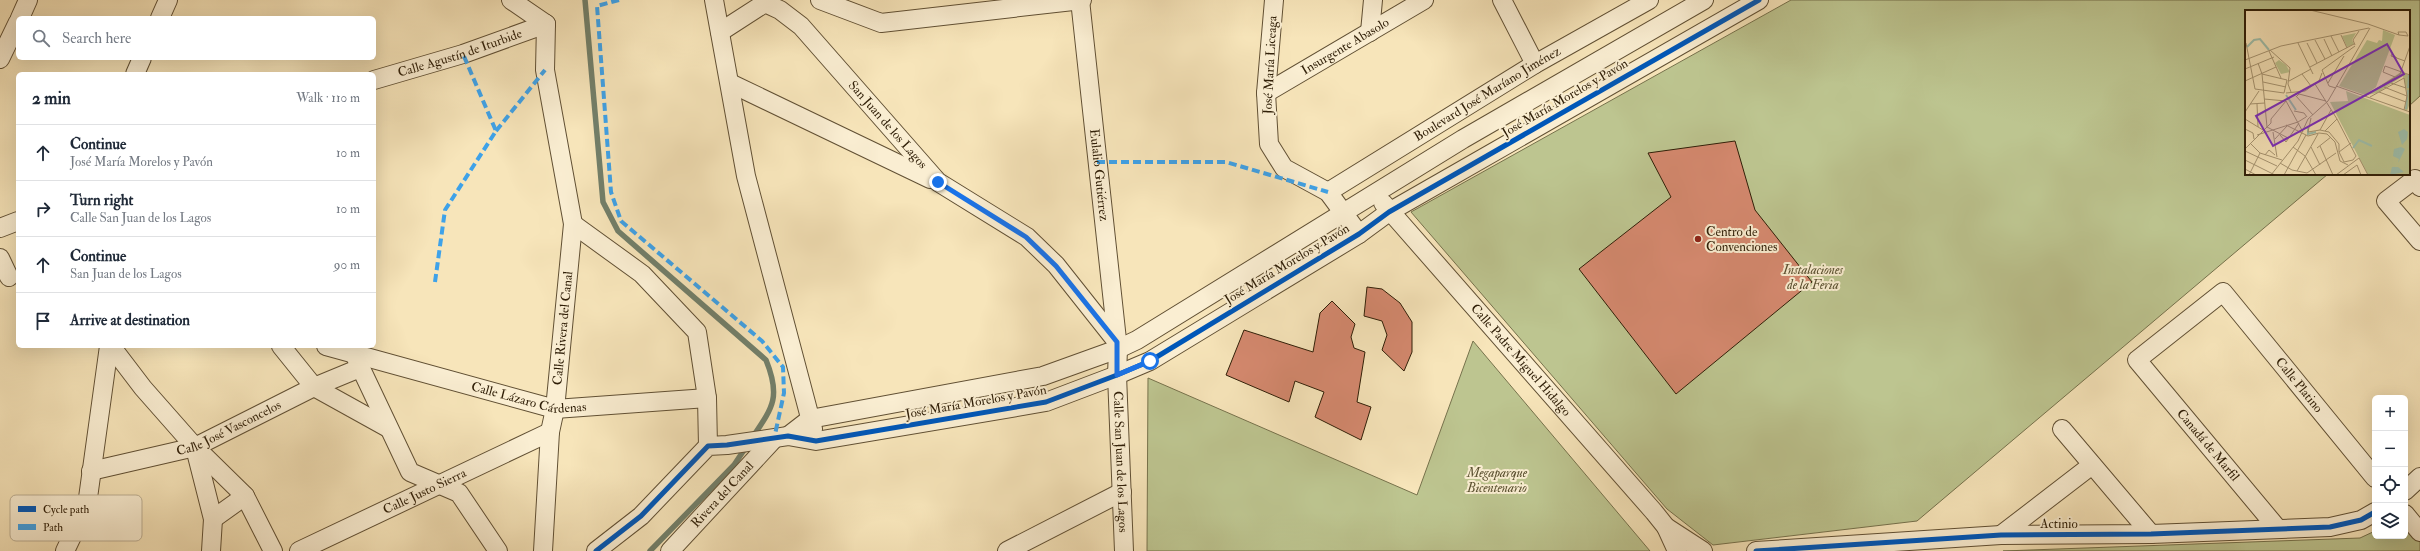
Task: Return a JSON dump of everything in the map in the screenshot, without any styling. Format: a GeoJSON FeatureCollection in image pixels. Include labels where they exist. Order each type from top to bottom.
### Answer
{"type":"FeatureCollection","features":[{"type":"Feature","properties":{"kind":"street"},"geometry":{"type":"LineString","coordinates":[[21,16],[28,0]]}},
{"type":"Feature","properties":{"kind":"street"},"geometry":{"type":"LineString","coordinates":[[161,16],[168,0]]}},
{"type":"Feature","properties":{"kind":"street"},"geometry":{"type":"LineString","coordinates":[[511,0],[546,24]]}},
{"type":"Feature","properties":{"kind":"street"},"geometry":{"type":"LineString","coordinates":[[714,0],[746,176],[816,441]]}},
{"type":"Feature","properties":{"kind":"street"},"geometry":{"type":"LineString","coordinates":[[820,0],[881,23],[938,16],[1012,3],[1081,0]]}},
{"type":"Feature","properties":{"kind":"street"},"geometry":{"type":"LineString","coordinates":[[938,16],[961,0]]}},
{"type":"Feature","properties":{"kind":"street","name":"Eulalio Gutiérrez"},"geometry":{"type":"LineString","coordinates":[[1081,0],[1118,345]]}},
{"type":"Feature","properties":{"kind":"street","name":"José María Liceaga"},"geometry":{"type":"LineString","coordinates":[[1274,0],[1266,94],[1269,144],[1284,168],[1328,192],[1359,234]]}},
{"type":"Feature","properties":{"kind":"street"},"geometry":{"type":"LineString","coordinates":[[1370,32],[1373,0]]}},
{"type":"Feature","properties":{"kind":"street","name":"Insurgente Abasolo"},"geometry":{"type":"LineString","coordinates":[[1266,94],[1424,0]]}},
{"type":"Feature","properties":{"kind":"street"},"geometry":{"type":"LineString","coordinates":[[1502,0],[1536,64]]}},
{"type":"Feature","properties":{"kind":"street","name":"Boulevard José Maríano Jiménez"},"geometry":{"type":"LineString","coordinates":[[1328,192],[1536,64],[1649,0]]}},
{"type":"Feature","properties":{"kind":"street","name":"José María Morelos y Pavón"},"geometry":{"type":"LineString","coordinates":[[778,438],[810,419],[1043,376],[1118,345],[1137,340],[1463,139],[1704,0]]}},
{"type":"Feature","properties":{"kind":"street","name":"José María Morelos y Pavón"},"geometry":{"type":"LineString","coordinates":[[778,438],[816,441],[1046,402],[1150,361],[1359,234],[1389,212],[1759,0]]}},
{"type":"Feature","properties":{"kind":"street"},"geometry":{"type":"LineString","coordinates":[[720,32],[764,1]]}},
{"type":"Feature","properties":{"kind":"street","name":"San Juan de los Lagos"},"geometry":{"type":"LineString","coordinates":[[764,1],[780,10],[801,26],[938,182],[1026,237],[1056,266],[1118,345]]}},
{"type":"Feature","properties":{"kind":"street","name":"Calle Agustín de Iturbide"},"geometry":{"type":"LineString","coordinates":[[376,79],[462,54],[546,24]]}},
{"type":"Feature","properties":{"kind":"street","name":"Calle Rivera del Canal"},"geometry":{"type":"LineString","coordinates":[[543,551],[550,432],[555,409],[573,224],[544,70],[546,24]]}},
{"type":"Feature","properties":{"kind":"street"},"geometry":{"type":"LineString","coordinates":[[0,60],[16,26]]}},
{"type":"Feature","properties":{"kind":"street"},"geometry":{"type":"LineString","coordinates":[[136,72],[141,60]]}},
{"type":"Feature","properties":{"kind":"street"},"geometry":{"type":"LineString","coordinates":[[730,83],[938,182]]}},
{"type":"Feature","properties":{"kind":"street"},"geometry":{"type":"LineString","coordinates":[[2420,187],[2415,179],[2386,201],[2420,241]]}},
{"type":"Feature","properties":{"kind":"street","name":"Calle Padre Miguel Hidalgo"},"geometry":{"type":"LineString","coordinates":[[1376,193],[1389,212],[1666,527],[1703,551]]}},
{"type":"Feature","properties":{"kind":"street"},"geometry":{"type":"LineString","coordinates":[[0,228],[16,222]]}},
{"type":"Feature","properties":{"kind":"street"},"geometry":{"type":"LineString","coordinates":[[573,224],[642,274],[697,332],[707,398],[708,446]]}},
{"type":"Feature","properties":{"kind":"street"},"geometry":{"type":"LineString","coordinates":[[0,258],[9,277]]}},
{"type":"Feature","properties":{"kind":"street","name":"Calle Platino"},"geometry":{"type":"LineString","coordinates":[[2138,360],[2222,292],[2372,474]]}},
{"type":"Feature","properties":{"kind":"street","name":"Calle San Juan de los Lagos"},"geometry":{"type":"LineString","coordinates":[[1118,345],[1117,375],[1124,551]]}},
{"type":"Feature","properties":{"kind":"street"},"geometry":{"type":"LineString","coordinates":[[88,495],[110,348]]}},
{"type":"Feature","properties":{"kind":"street"},"geometry":{"type":"LineString","coordinates":[[112,348],[142,388],[195,447],[245,496],[273,551]]}},
{"type":"Feature","properties":{"kind":"street"},"geometry":{"type":"LineString","coordinates":[[283,348],[314,387],[388,428]]}},
{"type":"Feature","properties":{"kind":"street","name":"Calle Lázaro Cárdenas"},"geometry":{"type":"LineString","coordinates":[[330,348],[357,361],[555,409],[707,398]]}},
{"type":"Feature","properties":{"kind":"street","name":"Canadá de Marfil"},"geometry":{"type":"LineString","coordinates":[[2138,360],[2278,529]]}},
{"type":"Feature","properties":{"kind":"street"},"geometry":{"type":"LineString","coordinates":[[357,361],[410,472],[459,493],[498,551]]}},
{"type":"Feature","properties":{"kind":"street","name":"Calle José Vasconcelos"},"geometry":{"type":"LineString","coordinates":[[91,470],[195,447],[314,387],[357,361]]}},
{"type":"Feature","properties":{"kind":"street"},"geometry":{"type":"LineString","coordinates":[[2062,429],[2151,534]]}},
{"type":"Feature","properties":{"kind":"street","name":"Calle Justo Sierra"},"geometry":{"type":"LineString","coordinates":[[299,551],[550,432]]}},
{"type":"Feature","properties":{"kind":"street"},"geometry":{"type":"LineString","coordinates":[[596,551],[641,516],[708,446],[778,438]]}},
{"type":"Feature","properties":{"kind":"street","name":"Rivera del Canal"},"geometry":{"type":"LineString","coordinates":[[670,551],[778,438]]}},
{"type":"Feature","properties":{"kind":"street"},"geometry":{"type":"LineString","coordinates":[[195,447],[213,519],[211,551]]}},
{"type":"Feature","properties":{"kind":"street"},"geometry":{"type":"LineString","coordinates":[[2000,535],[2092,465]]}},
{"type":"Feature","properties":{"kind":"street"},"geometry":{"type":"LineString","coordinates":[[2408,488],[2420,477]]}},
{"type":"Feature","properties":{"kind":"street"},"geometry":{"type":"LineString","coordinates":[[1007,551],[1122,492]]}},
{"type":"Feature","properties":{"kind":"street"},"geometry":{"type":"LineString","coordinates":[[213,519],[245,496]]}},
{"type":"Feature","properties":{"kind":"street","name":"Actinio"},"geometry":{"type":"LineString","coordinates":[[1756,551],[2000,535],[2151,534],[2330,527],[2368,516]]}},
{"type":"Feature","properties":{"kind":"street"},"geometry":{"type":"LineString","coordinates":[[2408,518],[2420,532]]}},
{"type":"Feature","properties":{"kind":"street","name":"Calle Padre Miguel Hidalgo"},"geometry":{"type":"LineString","coordinates":[[1666,527],[1677,551]]}},
{"type":"Feature","properties":{"kind":"street"},"geometry":{"type":"LineString","coordinates":[[66,551],[71,541]]}},
{"type":"Feature","properties":{"kind":"green space","name":"Instalaciones de la Feria"},"geometry":{"type":"Polygon","coordinates":[[[1791,0],[2420,0],[2420,96],[2410,105],[2410,10],[2245,10],[2245,175],[2327,175],[1917,521],[1713,545],[1667,509],[1411,212],[1791,0]]]}},
{"type":"Feature","properties":{"kind":"green space","name":"Megaparque Bicentenario"},"geometry":{"type":"Polygon","coordinates":[[[1473,341],[1650,551],[1147,551],[1148,378],[1417,495],[1473,341]]]}},
{"type":"Feature","properties":{"kind":"green space"},"geometry":{"type":"Polygon","coordinates":[[[2408,527],[2420,541],[2420,551],[2003,551],[2360,538],[2372,532],[2372,539],[2408,539],[2408,527]]]}},
{"type":"Feature","properties":{"kind":"building","name":"Centro de Convenciones"},"geometry":{"type":"Polygon","coordinates":[[[1735,141],[1755,210],[1812,282],[1676,394],[1579,269],[1671,197],[1648,153],[1735,141]]]}},
{"type":"Feature","properties":{"kind":"building"},"geometry":{"type":"Polygon","coordinates":[[[1367,287],[1382,289],[1400,303],[1412,322],[1412,352],[1404,371],[1382,350],[1387,335],[1382,321],[1364,316],[1367,287]]]}},
{"type":"Feature","properties":{"kind":"building"},"geometry":{"type":"Polygon","coordinates":[[[1332,301],[1355,324],[1351,337],[1354,348],[1365,352],[1357,402],[1371,407],[1361,440],[1315,417],[1324,392],[1295,381],[1289,402],[1226,375],[1244,330],[1313,352],[1320,313],[1332,301]]]}},
{"type":"Feature","properties":{"kind":"waterway"},"geometry":{"type":"LineString","coordinates":[[585,0],[603,202],[618,231],[766,360],[771,373],[774,393],[770,409],[752,438]]}},
{"type":"Feature","properties":{"kind":"waterway"},"geometry":{"type":"LineString","coordinates":[[650,551],[734,465],[746,447]]}},
{"type":"Feature","properties":{"kind":"marked path"},"geometry":{"type":"LineString","coordinates":[[619,0],[597,6],[611,192],[621,221],[762,341],[783,367],[784,393],[774,439]]}},
{"type":"Feature","properties":{"kind":"marked path"},"geometry":{"type":"LineString","coordinates":[[435,282],[445,210],[496,131],[463,54]]}},
{"type":"Feature","properties":{"kind":"marked path"},"geometry":{"type":"LineString","coordinates":[[496,131],[545,70]]}},
{"type":"Feature","properties":{"kind":"marked path"},"geometry":{"type":"LineString","coordinates":[[1097,162],[1226,162],[1328,192]]}},
{"type":"Feature","properties":{"kind":"cycle path"},"geometry":{"type":"LineString","coordinates":[[596,551],[641,516],[708,446],[727,445],[788,436],[816,441],[1046,402],[1150,361],[1359,234],[1389,212],[1759,0]]}},
{"type":"Feature","properties":{"kind":"cycle path"},"geometry":{"type":"LineString","coordinates":[[1756,551],[2001,535],[2151,534],[2330,527],[2361,520],[2372,514]]}},
{"type":"Feature","properties":{"kind":"place","name":"Centro de Convenciones"},"geometry":{"type":"Point","coordinates":[1698,239]}},
{"type":"Feature","properties":{"kind":"route"},"geometry":{"type":"LineString","coordinates":[[938,182],[1026,237],[1056,266],[1117,342],[1117,375],[1150,361]]}}]}
